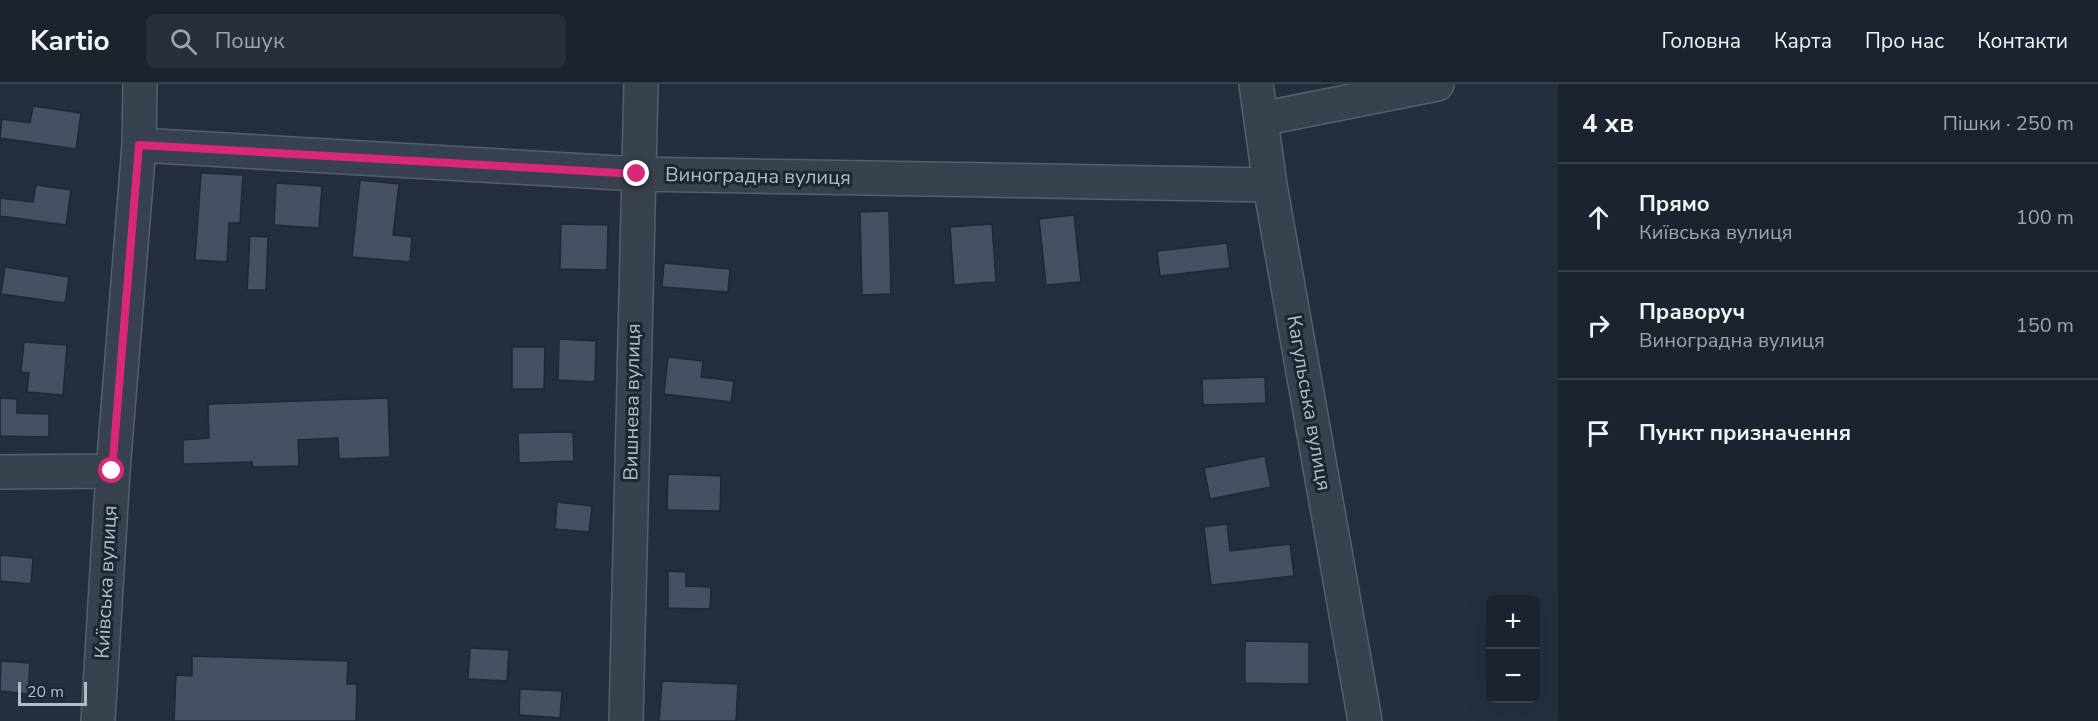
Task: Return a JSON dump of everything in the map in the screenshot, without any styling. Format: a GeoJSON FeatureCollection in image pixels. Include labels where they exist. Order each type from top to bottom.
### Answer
{"type":"FeatureCollection","features":[{"type":"Feature","properties":{"kind":"street","name":"Київська вулиця"},"geometry":{"type":"LineString","coordinates":[[98,721],[112,471],[139,145],[140,84]]}},
{"type":"Feature","properties":{"kind":"street","name":"Вишнева вулиця"},"geometry":{"type":"LineString","coordinates":[[626,721],[640,84]]}},
{"type":"Feature","properties":{"kind":"street","name":"Кагульська вулиця"},"geometry":{"type":"LineString","coordinates":[[1256,84],[1270,185],[1365,721]]}},
{"type":"Feature","properties":{"kind":"street"},"geometry":{"type":"LineString","coordinates":[[1262,119],[1437,84]]}},
{"type":"Feature","properties":{"kind":"street","name":"Виноградна вулиця"},"geometry":{"type":"LineString","coordinates":[[139,145],[637,174],[1270,185]]}},
{"type":"Feature","properties":{"kind":"street"},"geometry":{"type":"LineString","coordinates":[[0,472],[112,471]]}},
{"type":"Feature","properties":{"kind":"building"},"geometry":{"type":"Polygon","coordinates":[[[33,106],[81,113],[76,149],[0,138],[2,119],[30,123],[33,106]]]}},
{"type":"Feature","properties":{"kind":"building"},"geometry":{"type":"Polygon","coordinates":[[[201,173],[243,175],[240,223],[229,223],[227,262],[195,260],[201,173]]]}},
{"type":"Feature","properties":{"kind":"building"},"geometry":{"type":"Polygon","coordinates":[[[360,180],[399,184],[393,235],[412,237],[410,262],[352,257],[360,180]]]}},
{"type":"Feature","properties":{"kind":"building"},"geometry":{"type":"Polygon","coordinates":[[[276,183],[322,186],[319,228],[274,225],[276,183]]]}},
{"type":"Feature","properties":{"kind":"building"},"geometry":{"type":"Polygon","coordinates":[[[36,185],[71,190],[66,225],[0,216],[0,198],[33,202],[36,185]]]}},
{"type":"Feature","properties":{"kind":"building"},"geometry":{"type":"Polygon","coordinates":[[[889,211],[891,294],[862,295],[860,212],[889,211]]]}},
{"type":"Feature","properties":{"kind":"building"},"geometry":{"type":"Polygon","coordinates":[[[1074,215],[1081,282],[1046,285],[1039,219],[1074,215]]]}},
{"type":"Feature","properties":{"kind":"building"},"geometry":{"type":"Polygon","coordinates":[[[561,224],[608,225],[607,270],[560,269],[561,224]]]}},
{"type":"Feature","properties":{"kind":"building"},"geometry":{"type":"Polygon","coordinates":[[[992,224],[996,282],[954,285],[950,227],[992,224]]]}},
{"type":"Feature","properties":{"kind":"building"},"geometry":{"type":"Polygon","coordinates":[[[250,236],[268,237],[266,290],[247,290],[250,236]]]}},
{"type":"Feature","properties":{"kind":"building"},"geometry":{"type":"Polygon","coordinates":[[[1227,243],[1230,268],[1160,276],[1157,251],[1227,243]]]}},
{"type":"Feature","properties":{"kind":"building"},"geometry":{"type":"Polygon","coordinates":[[[664,263],[730,269],[728,292],[662,287],[664,263]]]}},
{"type":"Feature","properties":{"kind":"building"},"geometry":{"type":"Polygon","coordinates":[[[5,267],[69,277],[65,303],[1,294],[5,267]]]}},
{"type":"Feature","properties":{"kind":"building"},"geometry":{"type":"Polygon","coordinates":[[[559,339],[596,341],[595,382],[558,380],[559,339]]]}},
{"type":"Feature","properties":{"kind":"building"},"geometry":{"type":"Polygon","coordinates":[[[24,342],[67,345],[63,395],[27,392],[29,373],[21,372],[24,342]]]}},
{"type":"Feature","properties":{"kind":"building"},"geometry":{"type":"Polygon","coordinates":[[[512,347],[545,347],[544,389],[512,389],[512,347]]]}},
{"type":"Feature","properties":{"kind":"building"},"geometry":{"type":"Polygon","coordinates":[[[668,357],[703,361],[701,377],[734,381],[731,402],[664,394],[668,357]]]}},
{"type":"Feature","properties":{"kind":"building"},"geometry":{"type":"Polygon","coordinates":[[[1265,377],[1266,403],[1203,405],[1202,379],[1265,377]]]}},
{"type":"Feature","properties":{"kind":"building"},"geometry":{"type":"Polygon","coordinates":[[[0,398],[17,399],[17,413],[49,414],[49,437],[0,436],[0,398]]]}},
{"type":"Feature","properties":{"kind":"building"},"geometry":{"type":"Polygon","coordinates":[[[388,398],[390,457],[339,459],[338,438],[298,440],[299,466],[253,467],[252,462],[183,464],[183,440],[209,438],[208,404],[388,398]]]}},
{"type":"Feature","properties":{"kind":"building"},"geometry":{"type":"Polygon","coordinates":[[[573,432],[574,461],[519,463],[518,433],[573,432]]]}},
{"type":"Feature","properties":{"kind":"building"},"geometry":{"type":"Polygon","coordinates":[[[1265,456],[1271,487],[1210,499],[1204,468],[1265,456]]]}},
{"type":"Feature","properties":{"kind":"building"},"geometry":{"type":"Polygon","coordinates":[[[668,474],[721,476],[720,511],[667,510],[668,474]]]}},
{"type":"Feature","properties":{"kind":"building"},"geometry":{"type":"Polygon","coordinates":[[[557,502],[592,506],[589,532],[555,529],[557,502]]]}},
{"type":"Feature","properties":{"kind":"building"},"geometry":{"type":"Polygon","coordinates":[[[1227,524],[1230,551],[1290,544],[1294,576],[1211,585],[1204,527],[1227,524]]]}},
{"type":"Feature","properties":{"kind":"building"},"geometry":{"type":"Polygon","coordinates":[[[0,555],[33,558],[31,584],[0,581],[0,555]]]}},
{"type":"Feature","properties":{"kind":"building"},"geometry":{"type":"Polygon","coordinates":[[[668,571],[686,572],[686,586],[711,587],[710,609],[668,608],[668,571]]]}},
{"type":"Feature","properties":{"kind":"building"},"geometry":{"type":"Polygon","coordinates":[[[1245,641],[1309,642],[1309,684],[1245,683],[1245,641]]]}},
{"type":"Feature","properties":{"kind":"building"},"geometry":{"type":"Polygon","coordinates":[[[470,648],[509,650],[507,681],[468,679],[470,648]]]}},
{"type":"Feature","properties":{"kind":"building"},"geometry":{"type":"Polygon","coordinates":[[[192,656],[348,661],[347,684],[357,684],[356,721],[174,721],[176,675],[192,676],[192,656]]]}},
{"type":"Feature","properties":{"kind":"building"},"geometry":{"type":"Polygon","coordinates":[[[1,661],[30,663],[28,694],[0,691],[1,661]]]}},
{"type":"Feature","properties":{"kind":"building"},"geometry":{"type":"Polygon","coordinates":[[[662,681],[738,684],[736,721],[659,721],[662,681]]]}},
{"type":"Feature","properties":{"kind":"building"},"geometry":{"type":"Polygon","coordinates":[[[520,689],[562,691],[560,718],[519,715],[520,689]]]}},
{"type":"Feature","properties":{"kind":"route"},"geometry":{"type":"LineString","coordinates":[[112,471],[139,145],[637,174]]}}]}
